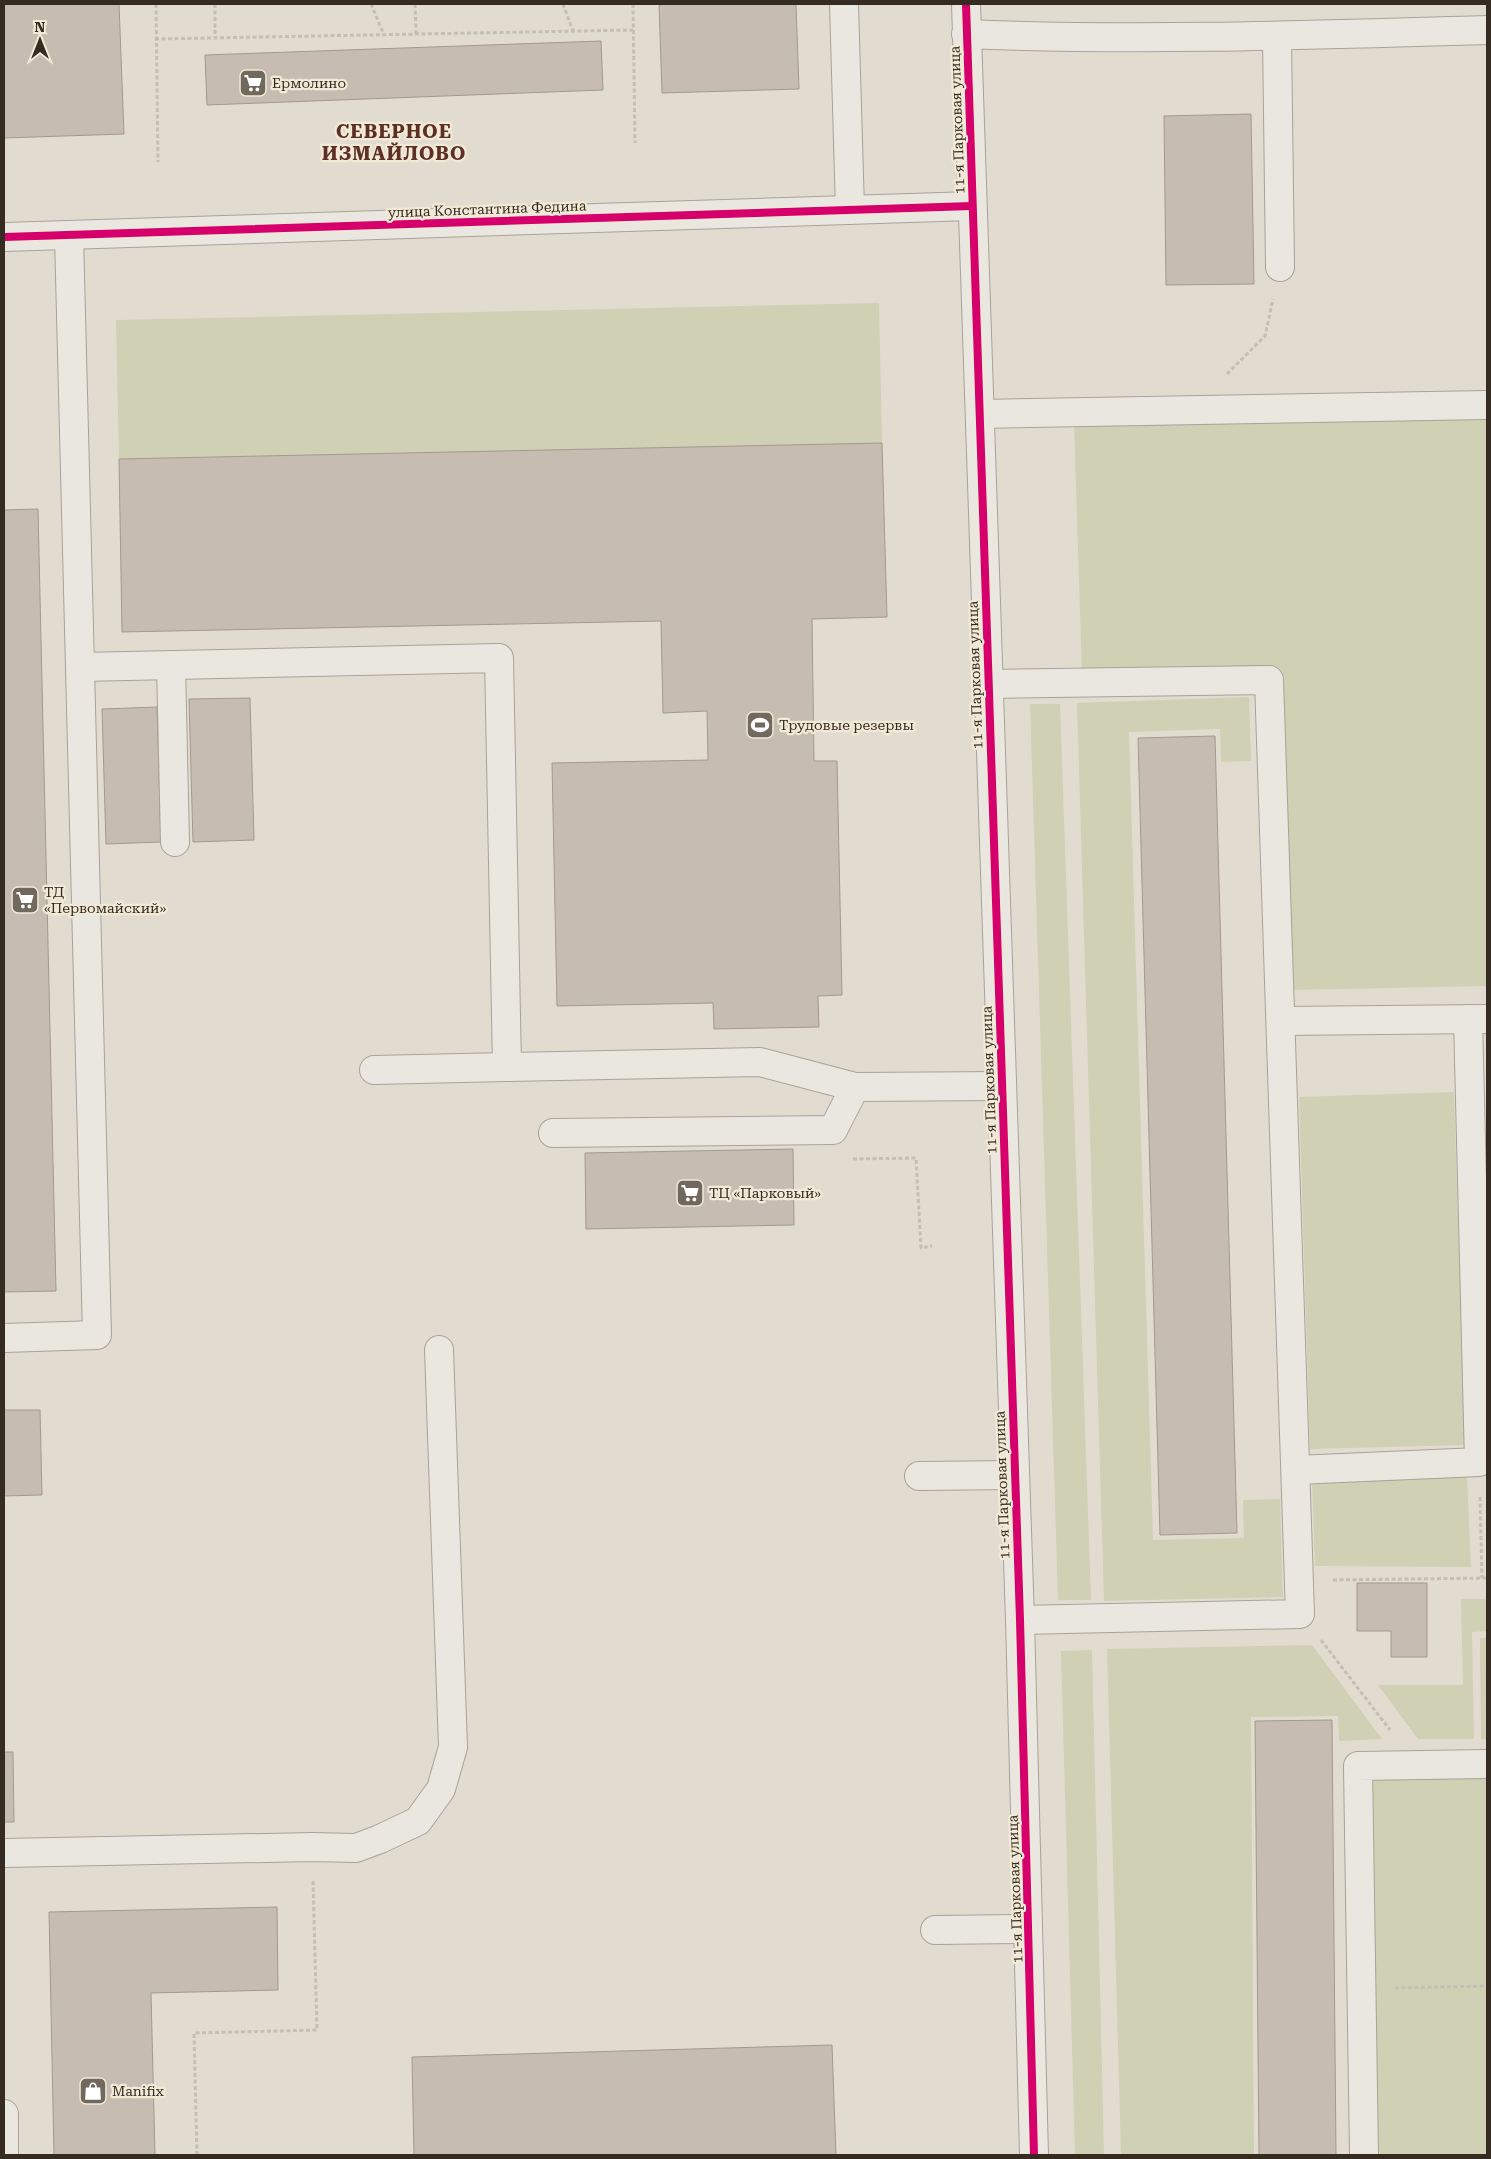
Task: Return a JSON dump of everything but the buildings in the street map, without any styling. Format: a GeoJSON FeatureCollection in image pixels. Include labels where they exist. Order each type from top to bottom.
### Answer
{"type":"FeatureCollection","features":[{"type":"Feature","properties":{"kind":"street"},"geometry":{"type":"LineString","coordinates":[[844,4],[850,210]]}},
{"type":"Feature","properties":{"kind":"street","name":"11-я Парковая улица"},"geometry":{"type":"LineString","coordinates":[[966,4],[987,684],[1020,1620],[1034,2155]]}},
{"type":"Feature","properties":{"kind":"street"},"geometry":{"type":"LineString","coordinates":[[966,34],[1047,37],[1277,36],[1487,30]]}},
{"type":"Feature","properties":{"kind":"street"},"geometry":{"type":"LineString","coordinates":[[1277,36],[1280,267]]}},
{"type":"Feature","properties":{"kind":"street","name":"улица Константина Федина"},"geometry":{"type":"LineString","coordinates":[[4,237],[972,206]]}},
{"type":"Feature","properties":{"kind":"street"},"geometry":{"type":"LineString","coordinates":[[4,1338],[97,1335],[69,236]]}},
{"type":"Feature","properties":{"kind":"street"},"geometry":{"type":"LineString","coordinates":[[980,414],[1487,405]]}},
{"type":"Feature","properties":{"kind":"street"},"geometry":{"type":"LineString","coordinates":[[80,666],[499,658],[507,1067]]}},
{"type":"Feature","properties":{"kind":"street"},"geometry":{"type":"LineString","coordinates":[[171,665],[175,842]]}},
{"type":"Feature","properties":{"kind":"street"},"geometry":{"type":"LineString","coordinates":[[987,684],[1269,680],[1282,1021],[1300,1614],[1020,1620]]}},
{"type":"Feature","properties":{"kind":"street"},"geometry":{"type":"LineString","coordinates":[[1282,1021],[1478,1019],[1479,1462],[1296,1470]]}},
{"type":"Feature","properties":{"kind":"street"},"geometry":{"type":"LineString","coordinates":[[374,1070],[760,1062],[855,1087],[1001,1086]]}},
{"type":"Feature","properties":{"kind":"street"},"geometry":{"type":"LineString","coordinates":[[553,1133],[833,1130],[855,1087]]}},
{"type":"Feature","properties":{"kind":"street"},"geometry":{"type":"LineString","coordinates":[[4,1853],[312,1847],[356,1848],[380,1840],[418,1821],[441,1789],[453,1747],[439,1350]]}},
{"type":"Feature","properties":{"kind":"street"},"geometry":{"type":"LineString","coordinates":[[919,1476],[1014,1476]]}},
{"type":"Feature","properties":{"kind":"street"},"geometry":{"type":"LineString","coordinates":[[1364,2155],[1358,1766],[1487,1764]]}},
{"type":"Feature","properties":{"kind":"street"},"geometry":{"type":"LineString","coordinates":[[935,1930],[1028,1929]]}},
{"type":"Feature","properties":{"kind":"street"},"geometry":{"type":"LineString","coordinates":[[4,2114],[4,2155]]}},
{"type":"Feature","properties":{"kind":"path"},"geometry":{"type":"LineString","coordinates":[[156,4],[158,162]]}},
{"type":"Feature","properties":{"kind":"path"},"geometry":{"type":"LineString","coordinates":[[214,4],[216,37]]}},
{"type":"Feature","properties":{"kind":"path"},"geometry":{"type":"LineString","coordinates":[[372,4],[384,35]]}},
{"type":"Feature","properties":{"kind":"path"},"geometry":{"type":"LineString","coordinates":[[414,4],[416,34]]}},
{"type":"Feature","properties":{"kind":"path"},"geometry":{"type":"LineString","coordinates":[[563,4],[573,31]]}},
{"type":"Feature","properties":{"kind":"path"},"geometry":{"type":"LineString","coordinates":[[633,4],[635,143]]}},
{"type":"Feature","properties":{"kind":"path"},"geometry":{"type":"LineString","coordinates":[[155,39],[633,30]]}},
{"type":"Feature","properties":{"kind":"path"},"geometry":{"type":"LineString","coordinates":[[1193,409],[1265,336],[1280,267]]}},
{"type":"Feature","properties":{"kind":"path"},"geometry":{"type":"LineString","coordinates":[[833,1130],[834,1160],[916,1158],[921,1248],[932,1246]]}},
{"type":"Feature","properties":{"kind":"path"},"geometry":{"type":"LineString","coordinates":[[1479,1462],[1482,1578]]}},
{"type":"Feature","properties":{"kind":"path"},"geometry":{"type":"LineString","coordinates":[[1417,1765],[1300,1614],[1322,1580],[1487,1578]]}},
{"type":"Feature","properties":{"kind":"path"},"geometry":{"type":"LineString","coordinates":[[197,2155],[194,2033],[317,2030],[312,1847]]}},
{"type":"Feature","properties":{"kind":"path"},"geometry":{"type":"LineString","coordinates":[[1362,1988],[1487,1986]]}},
{"type":"Feature","properties":{"kind":"green space"},"geometry":{"type":"Polygon","coordinates":[[[879,303],[882,443],[119,459],[116,320],[879,303]]]}},
{"type":"Feature","properties":{"kind":"green space"},"geometry":{"type":"Polygon","coordinates":[[[1487,420],[1487,986],[1293,990],[1276,672],[1082,674],[1074,423],[1487,420]]]}},
{"type":"Feature","properties":{"kind":"green space"},"geometry":{"type":"Polygon","coordinates":[[[1249,697],[1251,761],[1221,762],[1220,729],[1129,732],[1153,1540],[1244,1538],[1243,1500],[1280,1499],[1283,1597],[1104,1601],[1077,703],[1249,697]]]}},
{"type":"Feature","properties":{"kind":"green space"},"geometry":{"type":"Polygon","coordinates":[[[1030,704],[1060,704],[1091,1600],[1058,1600],[1030,704]]]}},
{"type":"Feature","properties":{"kind":"green space"},"geometry":{"type":"Polygon","coordinates":[[[1454,1092],[1465,1445],[1310,1449],[1299,1097],[1454,1092]]]}},
{"type":"Feature","properties":{"kind":"green space"},"geometry":{"type":"Polygon","coordinates":[[[1467,1476],[1471,1567],[1315,1566],[1312,1481],[1467,1476]]]}},
{"type":"Feature","properties":{"kind":"green space"},"geometry":{"type":"Polygon","coordinates":[[[1461,1599],[1487,1599],[1487,1631],[1472,1632],[1474,1739],[1418,1739],[1378,1685],[1463,1685],[1461,1599]]]}},
{"type":"Feature","properties":{"kind":"green space"},"geometry":{"type":"Polygon","coordinates":[[[1480,1638],[1487,1638],[1487,1739],[1481,1739],[1480,1638]]]}},
{"type":"Feature","properties":{"kind":"green space"},"geometry":{"type":"Polygon","coordinates":[[[1312,1645],[1382,1739],[1339,1741],[1338,1716],[1251,1717],[1254,2155],[1121,2155],[1107,1649],[1312,1645]]]}},
{"type":"Feature","properties":{"kind":"green space"},"geometry":{"type":"Polygon","coordinates":[[[1092,1650],[1104,2155],[1075,2155],[1061,1651],[1092,1650]]]}},
{"type":"Feature","properties":{"kind":"green space"},"geometry":{"type":"Polygon","coordinates":[[[1487,1773],[1487,2155],[1377,2155],[1370,1775],[1487,1773]]]}},
{"type":"Feature","properties":{"kind":"cycle path"},"geometry":{"type":"LineString","coordinates":[[966,4],[1020,1620],[1034,2155]]}},
{"type":"Feature","properties":{"kind":"cycle path"},"geometry":{"type":"LineString","coordinates":[[4,237],[972,206]]}},
{"type":"Feature","properties":{"kind":"place","name":"Ермолино"},"geometry":{"type":"Point","coordinates":[253,83]}},
{"type":"Feature","properties":{"kind":"place","name":"Трудовые резервы"},"geometry":{"type":"Point","coordinates":[760,725]}},
{"type":"Feature","properties":{"kind":"place","name":"ТД «Первомайский»"},"geometry":{"type":"Point","coordinates":[25,900]}},
{"type":"Feature","properties":{"kind":"place","name":"ТЦ «Парковый»"},"geometry":{"type":"Point","coordinates":[690,1193]}},
{"type":"Feature","properties":{"kind":"place","name":"Manifix"},"geometry":{"type":"Point","coordinates":[93,2091]}},
{"type":"Feature","properties":{"kind":"district","name":"СЕВЕРНОЕ ИЗМАЙЛОВО"},"geometry":{"type":"Point","coordinates":[394,142]}}]}
